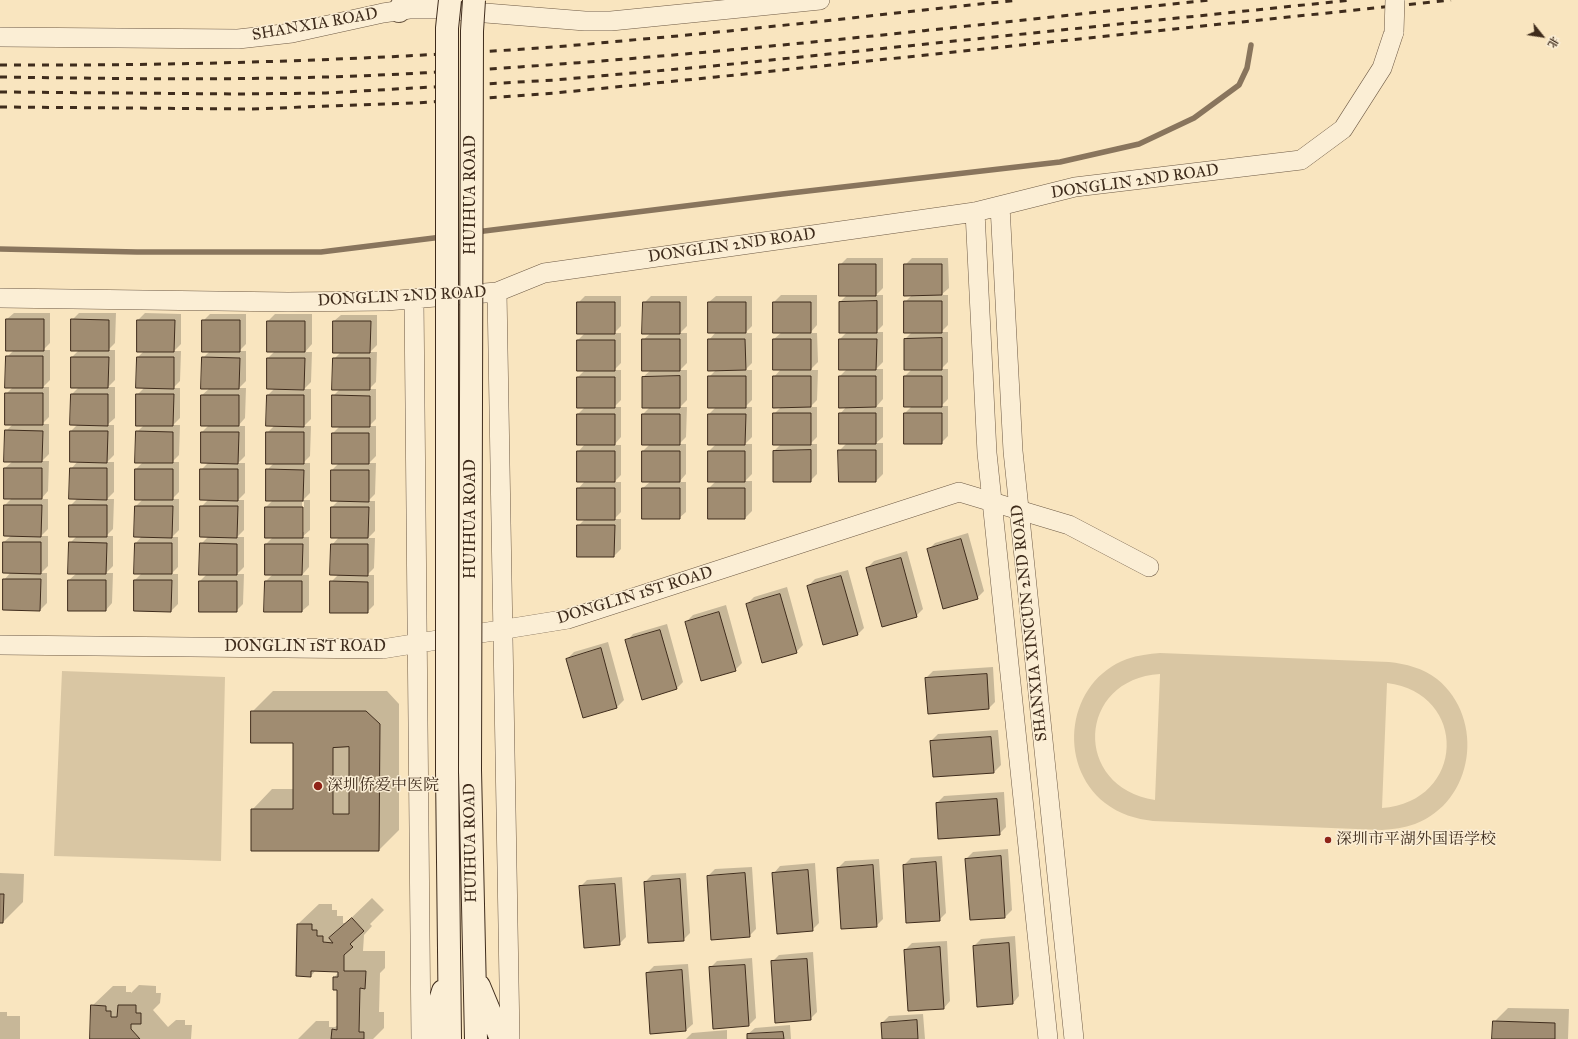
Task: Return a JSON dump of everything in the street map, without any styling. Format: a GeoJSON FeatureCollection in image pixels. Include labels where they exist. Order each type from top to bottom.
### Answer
{"type":"FeatureCollection","features":[{"type":"Feature","properties":{"kind":"main road","name":"HUIHUA ROAD"},"geometry":{"type":"LineString","coordinates":[[450,0],[447,44],[447,770],[450,1039]]}},
{"type":"Feature","properties":{"kind":"main road","name":"HUIHUA ROAD"},"geometry":{"type":"LineString","coordinates":[[476,1039],[470,770],[472,31],[480,4]]}},
{"type":"Feature","properties":{"kind":"main road"},"geometry":{"type":"LineString","coordinates":[[428,1039],[449,972]]}},
{"type":"Feature","properties":{"kind":"main road"},"geometry":{"type":"LineString","coordinates":[[474,974],[501,1039]]}},
{"type":"Feature","properties":{"kind":"street","name":"SHANXIA ROAD"},"geometry":{"type":"LineString","coordinates":[[0,36],[238,38],[292,33],[402,5],[436,9],[480,4],[585,22],[611,21],[820,0]]}},
{"type":"Feature","properties":{"kind":"street","name":"DONGLIN 2ND ROAD"},"geometry":{"type":"LineString","coordinates":[[0,298],[288,302],[386,301],[497,292],[544,273],[975,212],[1075,187],[1301,160],[1343,129],[1382,68],[1394,32],[1395,0]]}},
{"type":"Feature","properties":{"kind":"street","name":"SHANXIA XINCUN 2ND ROAD"},"geometry":{"type":"LineString","coordinates":[[1000,206],[1012,451],[1074,1039]]}},
{"type":"Feature","properties":{"kind":"street","name":"SHANXIA XINCUN 2ND ROAD"},"geometry":{"type":"LineString","coordinates":[[975,212],[987,453],[1048,1039]]}},
{"type":"Feature","properties":{"kind":"street"},"geometry":{"type":"LineString","coordinates":[[497,292],[510,1039]]}},
{"type":"Feature","properties":{"kind":"street"},"geometry":{"type":"LineString","coordinates":[[414,299],[420,1039]]}},
{"type":"Feature","properties":{"kind":"street","name":"DONGLIN 1ST ROAD"},"geometry":{"type":"LineString","coordinates":[[0,645],[382,649],[568,619],[959,492],[1069,525],[1148,567]]}},
{"type":"Feature","properties":{"kind":"shaded area"},"geometry":{"type":"Polygon","coordinates":[[[1160,653],[1389,662],[1408,665],[1420,669],[1437,679],[1453,696],[1463,715],[1467,737],[1466,758],[1461,779],[1450,798],[1435,813],[1415,824],[1386,830],[1153,821],[1140,819],[1122,813],[1110,807],[1089,787],[1079,767],[1075,746],[1075,725],[1081,704],[1091,685],[1107,670],[1127,659],[1160,653]],[[1160,675],[1133,680],[1113,694],[1100,713],[1095,734],[1098,756],[1109,776],[1128,791],[1155,800],[1160,675]],[[1387,683],[1382,808],[1410,801],[1430,787],[1442,768],[1447,747],[1444,725],[1433,706],[1414,691],[1387,683]]]}},
{"type":"Feature","properties":{"kind":"shaded area"},"geometry":{"type":"Polygon","coordinates":[[[62,671],[225,677],[221,861],[54,856],[62,671]]]}},
{"type":"Feature","properties":{"kind":"building"},"geometry":{"type":"Polygon","coordinates":[[[839,264],[876,264],[876,296],[839,296],[839,264]]]}},
{"type":"Feature","properties":{"kind":"building"},"geometry":{"type":"Polygon","coordinates":[[[904,264],[942,264],[942,295],[904,296],[904,264]]]}},
{"type":"Feature","properties":{"kind":"building"},"geometry":{"type":"Polygon","coordinates":[[[877,301],[877,333],[839,333],[839,302],[877,301]]]}},
{"type":"Feature","properties":{"kind":"building"},"geometry":{"type":"Polygon","coordinates":[[[904,301],[942,301],[942,333],[904,333],[904,301]]]}},
{"type":"Feature","properties":{"kind":"building"},"geometry":{"type":"Polygon","coordinates":[[[577,302],[615,302],[615,334],[577,334],[577,302]]]}},
{"type":"Feature","properties":{"kind":"building"},"geometry":{"type":"Polygon","coordinates":[[[643,302],[680,302],[680,334],[642,334],[643,302]]]}},
{"type":"Feature","properties":{"kind":"building"},"geometry":{"type":"Polygon","coordinates":[[[708,302],[746,302],[746,333],[708,333],[708,302]]]}},
{"type":"Feature","properties":{"kind":"building"},"geometry":{"type":"Polygon","coordinates":[[[773,302],[811,302],[811,333],[773,333],[773,302]]]}},
{"type":"Feature","properties":{"kind":"building"},"geometry":{"type":"Polygon","coordinates":[[[6,319],[44,319],[44,351],[6,351],[6,319]]]}},
{"type":"Feature","properties":{"kind":"building"},"geometry":{"type":"Polygon","coordinates":[[[71,319],[109,320],[109,351],[71,351],[71,319]]]}},
{"type":"Feature","properties":{"kind":"building"},"geometry":{"type":"Polygon","coordinates":[[[137,320],[175,320],[174,352],[137,352],[137,320]]]}},
{"type":"Feature","properties":{"kind":"building"},"geometry":{"type":"Polygon","coordinates":[[[202,320],[240,320],[240,352],[202,352],[202,320]]]}},
{"type":"Feature","properties":{"kind":"building"},"geometry":{"type":"Polygon","coordinates":[[[267,321],[305,321],[305,352],[267,352],[267,321]]]}},
{"type":"Feature","properties":{"kind":"building"},"geometry":{"type":"Polygon","coordinates":[[[333,321],[371,321],[370,353],[333,353],[333,321]]]}},
{"type":"Feature","properties":{"kind":"building"},"geometry":{"type":"Polygon","coordinates":[[[942,338],[942,370],[904,370],[904,339],[942,338]]]}},
{"type":"Feature","properties":{"kind":"building"},"geometry":{"type":"Polygon","coordinates":[[[642,339],[680,339],[680,371],[642,371],[642,339]]]}},
{"type":"Feature","properties":{"kind":"building"},"geometry":{"type":"Polygon","coordinates":[[[708,339],[745,339],[746,370],[708,371],[708,339]]]}},
{"type":"Feature","properties":{"kind":"building"},"geometry":{"type":"Polygon","coordinates":[[[773,339],[811,339],[811,370],[773,370],[773,339]]]}},
{"type":"Feature","properties":{"kind":"building"},"geometry":{"type":"Polygon","coordinates":[[[839,339],[877,339],[876,370],[839,370],[839,339]]]}},
{"type":"Feature","properties":{"kind":"building"},"geometry":{"type":"Polygon","coordinates":[[[577,340],[615,340],[615,371],[577,371],[577,340]]]}},
{"type":"Feature","properties":{"kind":"building"},"geometry":{"type":"Polygon","coordinates":[[[6,356],[43,356],[43,388],[5,388],[6,356]]]}},
{"type":"Feature","properties":{"kind":"building"},"geometry":{"type":"Polygon","coordinates":[[[71,357],[109,357],[108,388],[71,388],[71,357]]]}},
{"type":"Feature","properties":{"kind":"building"},"geometry":{"type":"Polygon","coordinates":[[[137,357],[174,357],[174,389],[136,388],[137,357]]]}},
{"type":"Feature","properties":{"kind":"building"},"geometry":{"type":"Polygon","coordinates":[[[202,357],[240,358],[239,389],[201,389],[202,357]]]}},
{"type":"Feature","properties":{"kind":"building"},"geometry":{"type":"Polygon","coordinates":[[[267,358],[305,358],[304,390],[267,389],[267,358]]]}},
{"type":"Feature","properties":{"kind":"building"},"geometry":{"type":"Polygon","coordinates":[[[333,358],[370,358],[370,390],[332,390],[333,358]]]}},
{"type":"Feature","properties":{"kind":"building"},"geometry":{"type":"Polygon","coordinates":[[[680,376],[680,408],[642,408],[642,377],[680,376]]]}},
{"type":"Feature","properties":{"kind":"building"},"geometry":{"type":"Polygon","coordinates":[[[708,376],[746,376],[746,408],[708,408],[708,376]]]}},
{"type":"Feature","properties":{"kind":"building"},"geometry":{"type":"Polygon","coordinates":[[[773,376],[811,376],[811,407],[773,408],[773,376]]]}},
{"type":"Feature","properties":{"kind":"building"},"geometry":{"type":"Polygon","coordinates":[[[839,376],[876,376],[876,407],[839,408],[839,376]]]}},
{"type":"Feature","properties":{"kind":"building"},"geometry":{"type":"Polygon","coordinates":[[[904,376],[942,376],[942,407],[904,407],[904,376]]]}},
{"type":"Feature","properties":{"kind":"building"},"geometry":{"type":"Polygon","coordinates":[[[577,377],[615,377],[615,408],[577,408],[577,377]]]}},
{"type":"Feature","properties":{"kind":"building"},"geometry":{"type":"Polygon","coordinates":[[[5,393],[43,393],[43,425],[5,425],[5,393]]]}},
{"type":"Feature","properties":{"kind":"building"},"geometry":{"type":"Polygon","coordinates":[[[71,394],[108,394],[108,426],[70,425],[71,394]]]}},
{"type":"Feature","properties":{"kind":"building"},"geometry":{"type":"Polygon","coordinates":[[[136,394],[174,394],[173,426],[136,426],[136,394]]]}},
{"type":"Feature","properties":{"kind":"building"},"geometry":{"type":"Polygon","coordinates":[[[201,395],[239,395],[239,426],[201,426],[201,395]]]}},
{"type":"Feature","properties":{"kind":"building"},"geometry":{"type":"Polygon","coordinates":[[[267,395],[304,395],[304,427],[266,426],[267,395]]]}},
{"type":"Feature","properties":{"kind":"building"},"geometry":{"type":"Polygon","coordinates":[[[332,395],[370,396],[370,427],[332,427],[332,395]]]}},
{"type":"Feature","properties":{"kind":"building"},"geometry":{"type":"Polygon","coordinates":[[[773,413],[811,413],[811,445],[773,445],[773,413]]]}},
{"type":"Feature","properties":{"kind":"building"},"geometry":{"type":"Polygon","coordinates":[[[839,413],[876,413],[876,444],[839,444],[839,413]]]}},
{"type":"Feature","properties":{"kind":"building"},"geometry":{"type":"Polygon","coordinates":[[[904,413],[942,413],[942,444],[904,444],[904,413]]]}},
{"type":"Feature","properties":{"kind":"building"},"geometry":{"type":"Polygon","coordinates":[[[577,414],[615,414],[615,445],[577,445],[577,414]]]}},
{"type":"Feature","properties":{"kind":"building"},"geometry":{"type":"Polygon","coordinates":[[[642,414],[680,414],[680,445],[642,445],[642,414]]]}},
{"type":"Feature","properties":{"kind":"building"},"geometry":{"type":"Polygon","coordinates":[[[708,414],[746,414],[745,445],[708,445],[708,414]]]}},
{"type":"Feature","properties":{"kind":"building"},"geometry":{"type":"Polygon","coordinates":[[[5,430],[43,431],[42,462],[4,462],[5,430]]]}},
{"type":"Feature","properties":{"kind":"building"},"geometry":{"type":"Polygon","coordinates":[[[70,431],[108,431],[107,463],[70,462],[70,431]]]}},
{"type":"Feature","properties":{"kind":"building"},"geometry":{"type":"Polygon","coordinates":[[[136,431],[173,432],[173,463],[135,463],[136,431]]]}},
{"type":"Feature","properties":{"kind":"building"},"geometry":{"type":"Polygon","coordinates":[[[201,432],[239,432],[238,464],[201,463],[201,432]]]}},
{"type":"Feature","properties":{"kind":"building"},"geometry":{"type":"Polygon","coordinates":[[[266,432],[304,432],[304,464],[266,464],[266,432]]]}},
{"type":"Feature","properties":{"kind":"building"},"geometry":{"type":"Polygon","coordinates":[[[332,433],[369,433],[369,464],[332,464],[332,433]]]}},
{"type":"Feature","properties":{"kind":"building"},"geometry":{"type":"Polygon","coordinates":[[[811,450],[811,482],[773,482],[773,451],[811,450]]]}},
{"type":"Feature","properties":{"kind":"building"},"geometry":{"type":"Polygon","coordinates":[[[838,450],[876,450],[876,482],[839,482],[838,450]]]}},
{"type":"Feature","properties":{"kind":"building"},"geometry":{"type":"Polygon","coordinates":[[[577,451],[615,451],[615,482],[577,482],[577,451]]]}},
{"type":"Feature","properties":{"kind":"building"},"geometry":{"type":"Polygon","coordinates":[[[642,451],[680,451],[680,482],[642,482],[642,451]]]}},
{"type":"Feature","properties":{"kind":"building"},"geometry":{"type":"Polygon","coordinates":[[[708,451],[745,451],[745,482],[708,482],[708,451]]]}},
{"type":"Feature","properties":{"kind":"building"},"geometry":{"type":"Polygon","coordinates":[[[4,468],[42,468],[42,499],[4,499],[4,468]]]}},
{"type":"Feature","properties":{"kind":"building"},"geometry":{"type":"Polygon","coordinates":[[[70,468],[107,468],[107,500],[69,499],[70,468]]]}},
{"type":"Feature","properties":{"kind":"building"},"geometry":{"type":"Polygon","coordinates":[[[135,469],[173,469],[173,500],[135,500],[135,469]]]}},
{"type":"Feature","properties":{"kind":"building"},"geometry":{"type":"Polygon","coordinates":[[[200,469],[238,469],[238,501],[200,500],[200,469]]]}},
{"type":"Feature","properties":{"kind":"building"},"geometry":{"type":"Polygon","coordinates":[[[266,469],[304,470],[303,501],[266,501],[266,469]]]}},
{"type":"Feature","properties":{"kind":"building"},"geometry":{"type":"Polygon","coordinates":[[[331,470],[369,470],[369,502],[331,501],[331,470]]]}},
{"type":"Feature","properties":{"kind":"building"},"geometry":{"type":"Polygon","coordinates":[[[577,488],[615,488],[615,520],[577,520],[577,488]]]}},
{"type":"Feature","properties":{"kind":"building"},"geometry":{"type":"Polygon","coordinates":[[[642,488],[680,488],[680,519],[642,519],[642,488]]]}},
{"type":"Feature","properties":{"kind":"building"},"geometry":{"type":"Polygon","coordinates":[[[708,488],[745,488],[745,519],[708,519],[708,488]]]}},
{"type":"Feature","properties":{"kind":"building"},"geometry":{"type":"Polygon","coordinates":[[[4,505],[42,505],[41,537],[4,536],[4,505]]]}},
{"type":"Feature","properties":{"kind":"building"},"geometry":{"type":"Polygon","coordinates":[[[69,505],[107,505],[107,537],[69,537],[69,505]]]}},
{"type":"Feature","properties":{"kind":"building"},"geometry":{"type":"Polygon","coordinates":[[[135,506],[173,506],[172,538],[134,537],[135,506]]]}},
{"type":"Feature","properties":{"kind":"building"},"geometry":{"type":"Polygon","coordinates":[[[200,506],[238,506],[237,538],[200,537],[200,506]]]}},
{"type":"Feature","properties":{"kind":"building"},"geometry":{"type":"Polygon","coordinates":[[[265,507],[303,507],[303,538],[265,538],[265,507]]]}},
{"type":"Feature","properties":{"kind":"building"},"geometry":{"type":"Polygon","coordinates":[[[331,507],[369,507],[368,538],[331,538],[331,507]]]}},
{"type":"Feature","properties":{"kind":"building"},"geometry":{"type":"Polygon","coordinates":[[[577,525],[615,525],[614,557],[577,557],[577,525]]]}},
{"type":"Feature","properties":{"kind":"building"},"geometry":{"type":"Polygon","coordinates":[[[961,539],[978,599],[943,609],[927,549],[961,539]]]}},
{"type":"Feature","properties":{"kind":"building"},"geometry":{"type":"Polygon","coordinates":[[[3,542],[41,542],[41,574],[3,573],[3,542]]]}},
{"type":"Feature","properties":{"kind":"building"},"geometry":{"type":"Polygon","coordinates":[[[69,542],[107,543],[106,574],[68,574],[69,542]]]}},
{"type":"Feature","properties":{"kind":"building"},"geometry":{"type":"Polygon","coordinates":[[[135,543],[172,543],[172,574],[134,574],[135,543]]]}},
{"type":"Feature","properties":{"kind":"building"},"geometry":{"type":"Polygon","coordinates":[[[200,543],[237,544],[237,575],[199,575],[200,543]]]}},
{"type":"Feature","properties":{"kind":"building"},"geometry":{"type":"Polygon","coordinates":[[[265,544],[303,544],[302,575],[265,575],[265,544]]]}},
{"type":"Feature","properties":{"kind":"building"},"geometry":{"type":"Polygon","coordinates":[[[331,544],[368,544],[368,576],[330,575],[331,544]]]}},
{"type":"Feature","properties":{"kind":"building"},"geometry":{"type":"Polygon","coordinates":[[[901,558],[917,617],[882,627],[866,568],[901,558]]]}},
{"type":"Feature","properties":{"kind":"building"},"geometry":{"type":"Polygon","coordinates":[[[841,576],[858,635],[823,645],[807,586],[841,576]]]}},
{"type":"Feature","properties":{"kind":"building"},"geometry":{"type":"Polygon","coordinates":[[[3,579],[41,579],[40,611],[3,610],[3,579]]]}},
{"type":"Feature","properties":{"kind":"building"},"geometry":{"type":"Polygon","coordinates":[[[68,580],[106,580],[106,611],[68,611],[68,580]]]}},
{"type":"Feature","properties":{"kind":"building"},"geometry":{"type":"Polygon","coordinates":[[[134,580],[172,580],[171,612],[134,611],[134,580]]]}},
{"type":"Feature","properties":{"kind":"building"},"geometry":{"type":"Polygon","coordinates":[[[199,581],[237,581],[237,612],[199,612],[199,581]]]}},
{"type":"Feature","properties":{"kind":"building"},"geometry":{"type":"Polygon","coordinates":[[[265,581],[302,581],[302,612],[264,612],[265,581]]]}},
{"type":"Feature","properties":{"kind":"building"},"geometry":{"type":"Polygon","coordinates":[[[330,581],[368,582],[368,613],[330,613],[330,581]]]}},
{"type":"Feature","properties":{"kind":"building"},"geometry":{"type":"Polygon","coordinates":[[[780,594],[797,653],[762,663],[746,604],[780,594]]]}},
{"type":"Feature","properties":{"kind":"building"},"geometry":{"type":"Polygon","coordinates":[[[719,612],[736,671],[701,681],[685,622],[719,612]]]}},
{"type":"Feature","properties":{"kind":"building"},"geometry":{"type":"Polygon","coordinates":[[[660,630],[677,689],[642,700],[625,640],[660,630]]]}},
{"type":"Feature","properties":{"kind":"building"},"geometry":{"type":"Polygon","coordinates":[[[601,648],[617,708],[583,718],[566,659],[601,648]]]}},
{"type":"Feature","properties":{"kind":"building"},"geometry":{"type":"Polygon","coordinates":[[[987,674],[989,709],[928,714],[925,678],[987,674]]]}},
{"type":"Feature","properties":{"kind":"building"},"geometry":{"type":"Polygon","coordinates":[[[251,711],[366,711],[380,724],[379,851],[251,851],[251,809],[293,809],[293,743],[251,743],[251,711]],[[349,747],[333,748],[333,814],[349,814],[349,747]]]}},
{"type":"Feature","properties":{"kind":"building"},"geometry":{"type":"Polygon","coordinates":[[[991,737],[994,773],[933,777],[930,741],[991,737]]]}},
{"type":"Feature","properties":{"kind":"building"},"geometry":{"type":"Polygon","coordinates":[[[997,799],[1000,835],[938,839],[936,803],[997,799]]]}},
{"type":"Feature","properties":{"kind":"building"},"geometry":{"type":"Polygon","coordinates":[[[1001,856],[1005,918],[970,920],[965,859],[1001,856]]]}},
{"type":"Feature","properties":{"kind":"building"},"geometry":{"type":"Polygon","coordinates":[[[936,862],[940,921],[906,923],[903,865],[936,862]]]}},
{"type":"Feature","properties":{"kind":"building"},"geometry":{"type":"Polygon","coordinates":[[[873,865],[877,927],[841,929],[837,868],[873,865]]]}},
{"type":"Feature","properties":{"kind":"building"},"geometry":{"type":"Polygon","coordinates":[[[808,870],[813,931],[777,934],[772,873],[808,870]]]}},
{"type":"Feature","properties":{"kind":"building"},"geometry":{"type":"Polygon","coordinates":[[[745,873],[750,937],[711,940],[707,876],[745,873]]]}},
{"type":"Feature","properties":{"kind":"building"},"geometry":{"type":"Polygon","coordinates":[[[680,879],[684,941],[648,943],[644,882],[680,879]]]}},
{"type":"Feature","properties":{"kind":"building"},"geometry":{"type":"Polygon","coordinates":[[[615,884],[620,945],[584,948],[579,886],[615,884]]]}},
{"type":"Feature","properties":{"kind":"building"},"geometry":{"type":"Polygon","coordinates":[[[0,894],[4,894],[3,923],[0,923],[0,894]]]}},
{"type":"Feature","properties":{"kind":"building"},"geometry":{"type":"Polygon","coordinates":[[[352,918],[364,931],[350,944],[353,947],[344,955],[344,971],[366,971],[365,989],[360,988],[359,1032],[364,1032],[364,1039],[331,1039],[332,1029],[337,1030],[337,990],[333,990],[333,977],[338,977],[338,972],[311,971],[311,977],[296,976],[297,924],[312,924],[312,930],[317,930],[317,936],[323,936],[323,942],[333,943],[329,938],[352,918]]]}},
{"type":"Feature","properties":{"kind":"building"},"geometry":{"type":"Polygon","coordinates":[[[1009,943],[1013,1004],[977,1007],[973,946],[1009,943]]]}},
{"type":"Feature","properties":{"kind":"building"},"geometry":{"type":"Polygon","coordinates":[[[940,947],[944,1009],[908,1011],[904,950],[940,947]]]}},
{"type":"Feature","properties":{"kind":"building"},"geometry":{"type":"Polygon","coordinates":[[[807,959],[811,1020],[775,1023],[771,961],[807,959]]]}},
{"type":"Feature","properties":{"kind":"building"},"geometry":{"type":"Polygon","coordinates":[[[745,965],[749,1026],[713,1029],[709,967],[745,965]]]}},
{"type":"Feature","properties":{"kind":"building"},"geometry":{"type":"Polygon","coordinates":[[[682,970],[686,1031],[650,1034],[646,973],[682,970]]]}},
{"type":"Feature","properties":{"kind":"building"},"geometry":{"type":"Polygon","coordinates":[[[91,1005],[106,1006],[106,1011],[111,1011],[111,1017],[117,1017],[118,1005],[136,1005],[136,1013],[141,1013],[141,1024],[131,1024],[131,1029],[140,1039],[90,1039],[91,1005]]]}},
{"type":"Feature","properties":{"kind":"building"},"geometry":{"type":"Polygon","coordinates":[[[917,1020],[918,1039],[882,1039],[881,1023],[917,1020]]]}},
{"type":"Feature","properties":{"kind":"building"},"geometry":{"type":"Polygon","coordinates":[[[1493,1021],[1555,1023],[1555,1039],[1492,1039],[1493,1021]]]}},
{"type":"Feature","properties":{"kind":"building"},"geometry":{"type":"Polygon","coordinates":[[[783,1032],[784,1039],[747,1039],[747,1034],[783,1032]]]}},
{"type":"Feature","properties":{"kind":"waterway"},"geometry":{"type":"LineString","coordinates":[[476,232],[782,194],[1060,162],[1139,144],[1194,118],[1239,85],[1247,68],[1251,45]]}},
{"type":"Feature","properties":{"kind":"waterway"},"geometry":{"type":"LineString","coordinates":[[0,249],[137,252],[321,252],[442,237]]}},
{"type":"Feature","properties":{"kind":"railway"},"geometry":{"type":"LineString","coordinates":[[0,65],[208,63],[347,59],[485,52],[667,37],[1019,0]]}},
{"type":"Feature","properties":{"kind":"railway"},"geometry":{"type":"LineString","coordinates":[[0,77],[158,79],[368,76],[519,67],[618,60],[815,42],[1209,0]]}},
{"type":"Feature","properties":{"kind":"railway"},"geometry":{"type":"LineString","coordinates":[[0,92],[241,94],[326,93],[555,80],[723,65],[1352,0]]}},
{"type":"Feature","properties":{"kind":"railway"},"geometry":{"type":"LineString","coordinates":[[0,107],[249,109],[415,103],[555,93],[1451,0]]}},
{"type":"Feature","properties":{"kind":"place","name":"深圳侨爱中医院"},"geometry":{"type":"Point","coordinates":[318,786]}},
{"type":"Feature","properties":{"kind":"place","name":"深圳市平湖外国语学校"},"geometry":{"type":"Point","coordinates":[1328,840]}}]}
